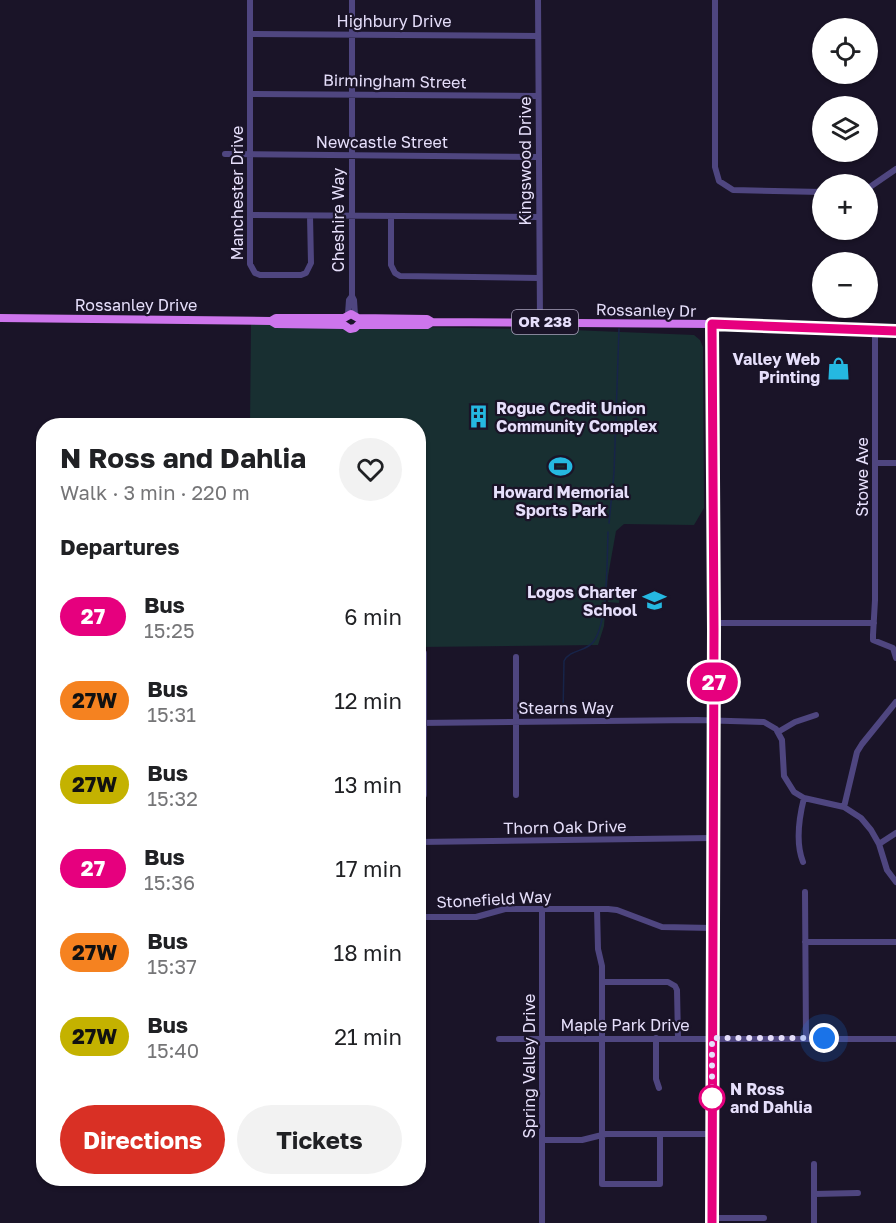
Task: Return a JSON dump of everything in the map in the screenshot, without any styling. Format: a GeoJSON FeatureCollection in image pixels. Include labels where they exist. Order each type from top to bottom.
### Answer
{"type":"FeatureCollection","features":[{"type":"Feature","properties":{"kind":"main road","name":"Rossanley Drive"},"geometry":{"type":"LineString","coordinates":[[0,318],[271,321],[276,318],[351,319],[427,325],[432,322]]}},
{"type":"Feature","properties":{"kind":"main road","name":"Rossanley Dr"},"geometry":{"type":"LineString","coordinates":[[432,322],[712,324],[896,331]]}},
{"type":"Feature","properties":{"kind":"main road"},"geometry":{"type":"LineString","coordinates":[[712,324],[714,622],[712,1221]]}},
{"type":"Feature","properties":{"kind":"street","name":"Manchester Drive"},"geometry":{"type":"LineString","coordinates":[[250,0],[250,264],[255,273],[260,275],[306,273],[309,269],[310,216]]}},
{"type":"Feature","properties":{"kind":"street","name":"Cheshire Way"},"geometry":{"type":"LineString","coordinates":[[351,319],[354,300],[352,296],[352,0]]}},
{"type":"Feature","properties":{"kind":"street","name":"Kingswood Drive"},"geometry":{"type":"LineString","coordinates":[[538,0],[540,321]]}},
{"type":"Feature","properties":{"kind":"street"},"geometry":{"type":"LineString","coordinates":[[715,0],[715,167],[717,178],[733,190],[812,192]]}},
{"type":"Feature","properties":{"kind":"street","name":"Highbury Drive"},"geometry":{"type":"LineString","coordinates":[[250,34],[538,36]]}},
{"type":"Feature","properties":{"kind":"street","name":"Birmingham Street"},"geometry":{"type":"LineString","coordinates":[[250,94],[538,96]]}},
{"type":"Feature","properties":{"kind":"street","name":"Newcastle Street"},"geometry":{"type":"LineString","coordinates":[[225,154],[538,157]]}},
{"type":"Feature","properties":{"kind":"street"},"geometry":{"type":"LineString","coordinates":[[878,181],[896,169]]}},
{"type":"Feature","properties":{"kind":"street"},"geometry":{"type":"LineString","coordinates":[[251,215],[538,217]]}},
{"type":"Feature","properties":{"kind":"street"},"geometry":{"type":"LineString","coordinates":[[391,216],[391,266],[400,276],[539,278]]}},
{"type":"Feature","properties":{"kind":"street","name":"Stowe Ave"},"geometry":{"type":"LineString","coordinates":[[874,623],[875,331]]}},
{"type":"Feature","properties":{"kind":"street"},"geometry":{"type":"LineString","coordinates":[[875,463],[896,463]]}},
{"type":"Feature","properties":{"kind":"street"},"geometry":{"type":"LineString","coordinates":[[714,622],[874,623],[873,640],[894,647],[896,658]]}},
{"type":"Feature","properties":{"kind":"street"},"geometry":{"type":"LineString","coordinates":[[516,657],[516,795]]}},
{"type":"Feature","properties":{"kind":"street"},"geometry":{"type":"LineString","coordinates":[[844,807],[857,752],[896,702]]}},
{"type":"Feature","properties":{"kind":"street"},"geometry":{"type":"LineString","coordinates":[[816,715],[795,722],[778,732],[783,747],[782,760],[786,781],[794,792],[804,798],[844,807],[866,824],[879,844],[887,870],[896,882]]}},
{"type":"Feature","properties":{"kind":"street","name":"Stearns Way"},"geometry":{"type":"LineString","coordinates":[[426,723],[713,720],[764,722],[778,732]]}},
{"type":"Feature","properties":{"kind":"street"},"geometry":{"type":"LineString","coordinates":[[803,862],[799,828],[804,798]]}},
{"type":"Feature","properties":{"kind":"street"},"geometry":{"type":"LineString","coordinates":[[879,844],[896,833]]}},
{"type":"Feature","properties":{"kind":"street","name":"Thorn Oak Drive"},"geometry":{"type":"LineString","coordinates":[[426,842],[712,838]]}},
{"type":"Feature","properties":{"kind":"street"},"geometry":{"type":"LineString","coordinates":[[805,892],[806,1038]]}},
{"type":"Feature","properties":{"kind":"street","name":"Stonefield Way"},"geometry":{"type":"LineString","coordinates":[[426,917],[476,916],[505,909],[597,909],[617,910],[662,927],[712,928]]}},
{"type":"Feature","properties":{"kind":"street","name":"Spring Valley Drive"},"geometry":{"type":"LineString","coordinates":[[542,909],[542,1223]]}},
{"type":"Feature","properties":{"kind":"street"},"geometry":{"type":"LineString","coordinates":[[597,909],[598,949],[602,966],[602,1184],[660,1184],[660,1134]]}},
{"type":"Feature","properties":{"kind":"street"},"geometry":{"type":"LineString","coordinates":[[806,942],[896,942]]}},
{"type":"Feature","properties":{"kind":"street"},"geometry":{"type":"LineString","coordinates":[[602,982],[668,982],[675,986],[678,1038]]}},
{"type":"Feature","properties":{"kind":"street"},"geometry":{"type":"LineString","coordinates":[[656,1038],[656,1079],[659,1088]]}},
{"type":"Feature","properties":{"kind":"street","name":"Maple Park Drive"},"geometry":{"type":"LineString","coordinates":[[499,1039],[896,1039]]}},
{"type":"Feature","properties":{"kind":"street"},"geometry":{"type":"LineString","coordinates":[[542,1140],[582,1140],[602,1135],[712,1134]]}},
{"type":"Feature","properties":{"kind":"street"},"geometry":{"type":"LineString","coordinates":[[814,1164],[814,1223]]}},
{"type":"Feature","properties":{"kind":"street"},"geometry":{"type":"LineString","coordinates":[[814,1194],[858,1193]]}},
{"type":"Feature","properties":{"kind":"street"},"geometry":{"type":"LineString","coordinates":[[712,1221],[764,1218]]}},
{"type":"Feature","properties":{"kind":"green space","name":"Howard Memorial Sports Park"},"geometry":{"type":"Polygon","coordinates":[[[251,324],[572,330],[694,335],[703,347],[704,508],[694,525],[624,524],[616,531],[608,576],[604,626],[598,645],[426,647],[426,418],[250,418],[251,324]]]}},
{"type":"Feature","properties":{"kind":"green space"},"geometry":{"type":"Polygon","coordinates":[[[609,588],[620,589],[619,603],[608,602],[609,588]]]}},
{"type":"Feature","properties":{"kind":"waterway"},"geometry":{"type":"LineString","coordinates":[[609,523],[614,473],[619,329]]}},
{"type":"Feature","properties":{"kind":"waterway"},"geometry":{"type":"LineString","coordinates":[[563,715],[564,661],[570,654],[591,645],[599,632],[606,589],[608,532]]}},
{"type":"Feature","properties":{"kind":"bus line","name":"27"},"geometry":{"type":"LineString","coordinates":[[712,1223],[714,630],[712,324],[816,330],[896,331]]}},
{"type":"Feature","properties":{"kind":"place","name":"Valley Web Printing"},"geometry":{"type":"Point","coordinates":[838,368]}},
{"type":"Feature","properties":{"kind":"place","name":"Rogue Credit Union Community Complex"},"geometry":{"type":"Point","coordinates":[478,417]}},
{"type":"Feature","properties":{"kind":"place","name":"Howard Memorial Sports Park"},"geometry":{"type":"Point","coordinates":[561,467]}},
{"type":"Feature","properties":{"kind":"place","name":"Logos Charter School"},"geometry":{"type":"Point","coordinates":[655,601]}},
{"type":"Feature","properties":{"kind":"place","name":"N Ross and Dahlia"},"geometry":{"type":"Point","coordinates":[712,1098]}},
{"type":"Feature","properties":{"kind":"route"},"geometry":{"type":"LineString","coordinates":[[712,1098],[712,1038],[824,1038]]}}]}
